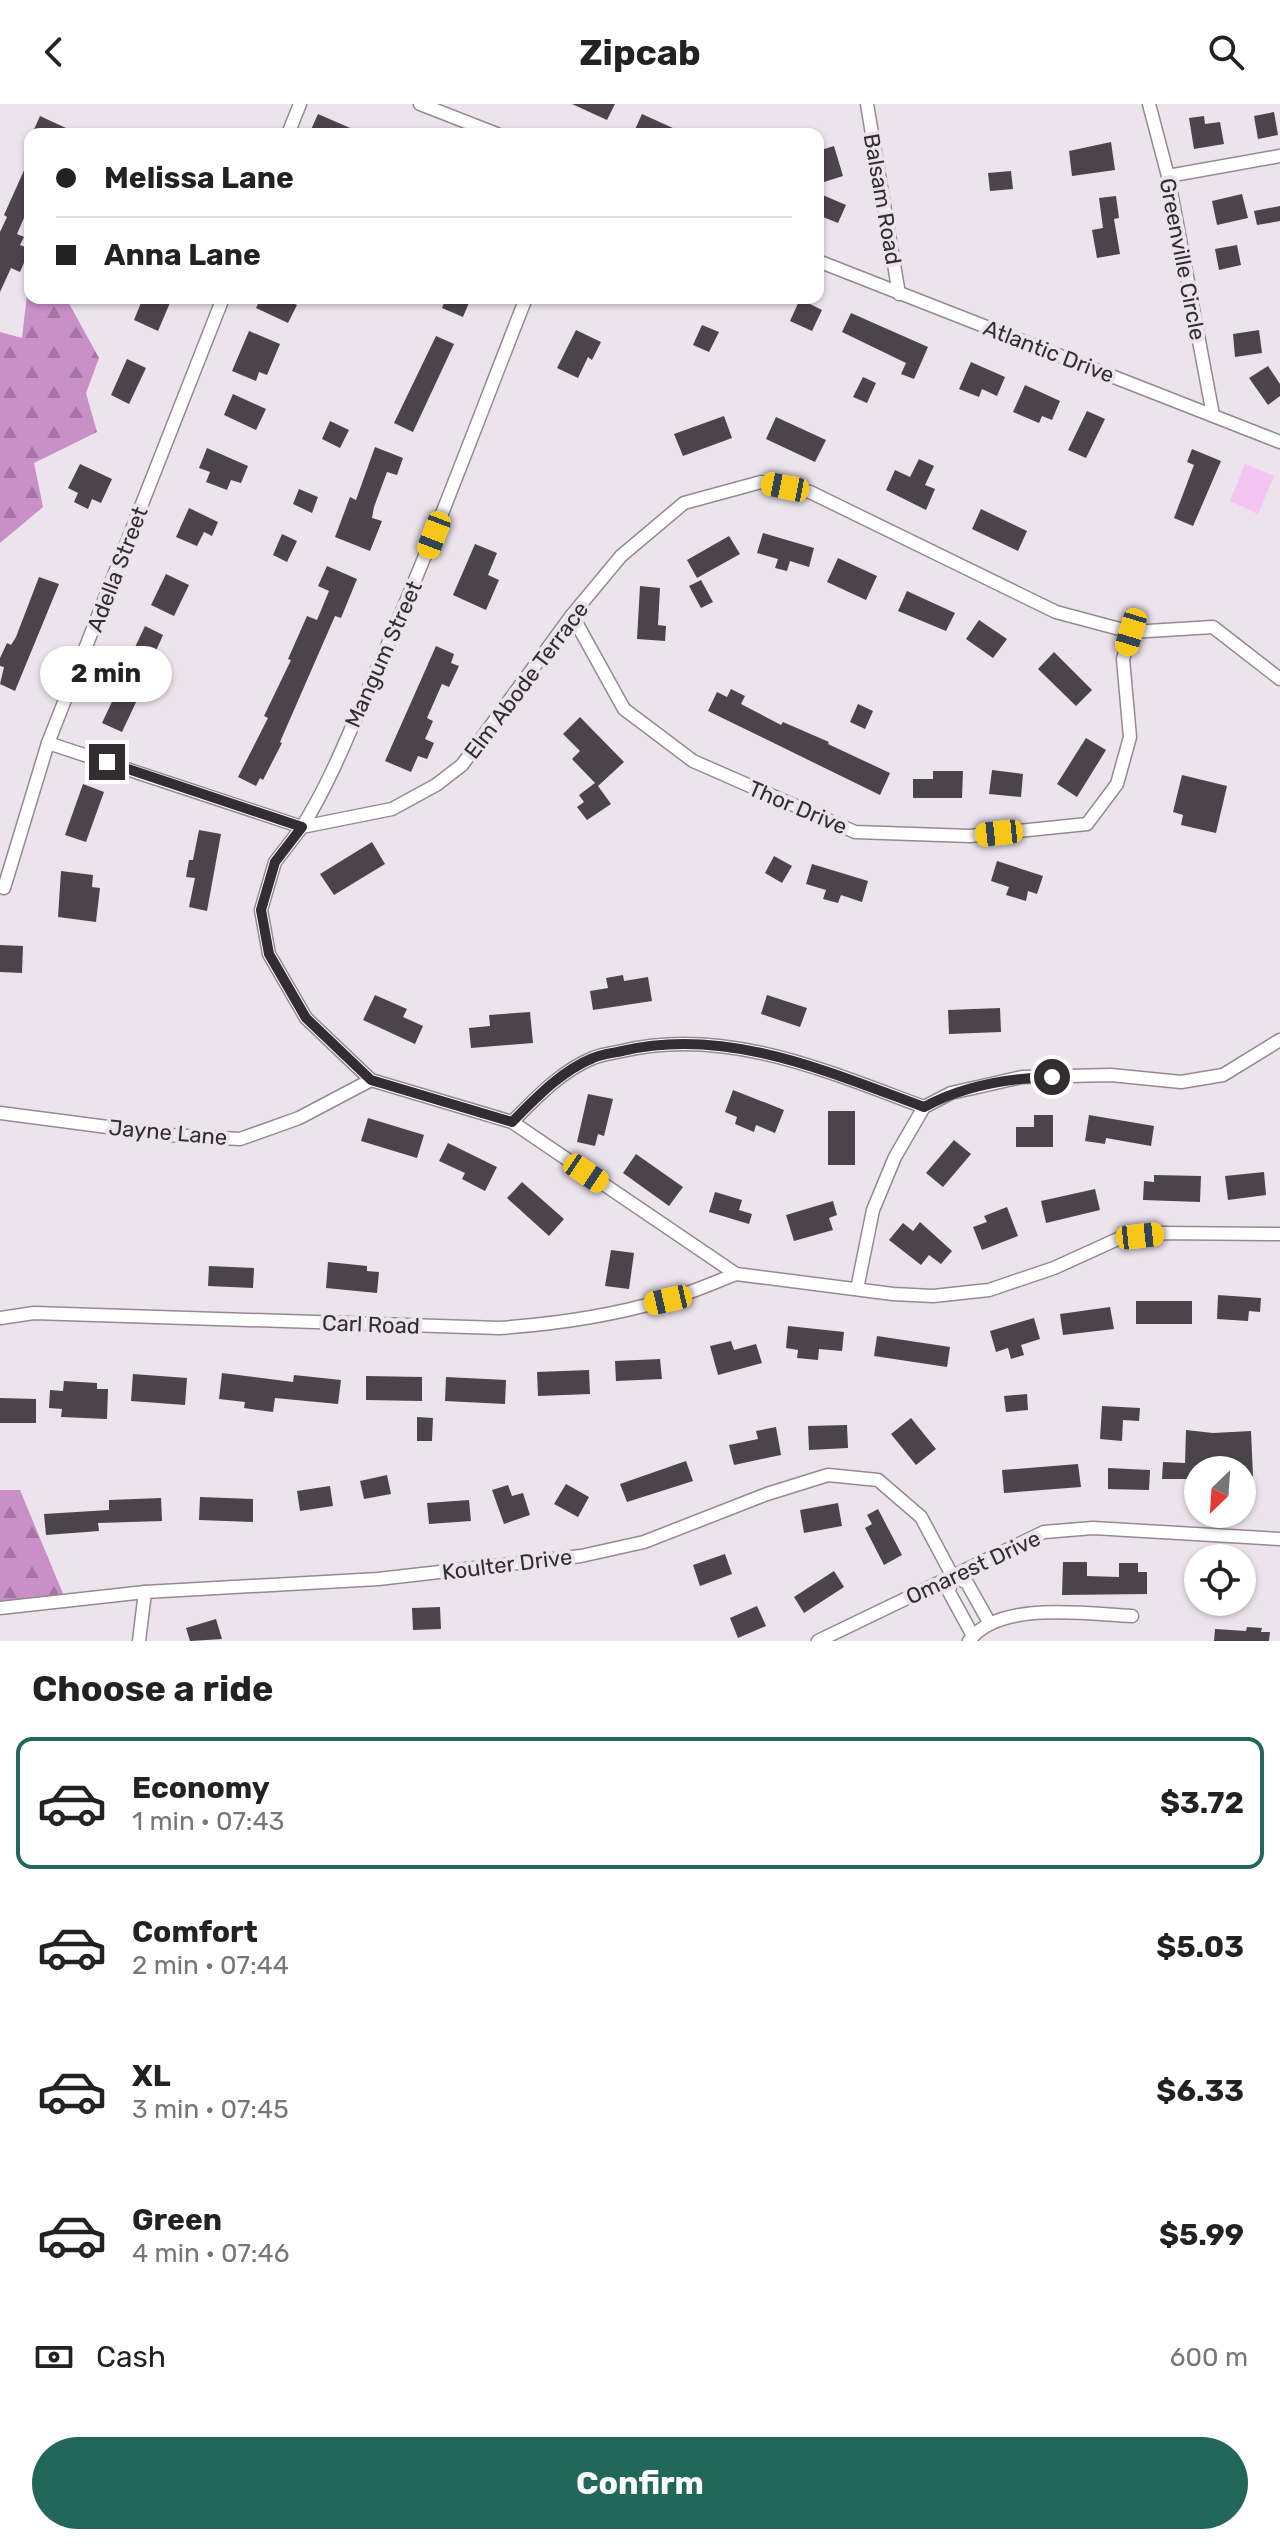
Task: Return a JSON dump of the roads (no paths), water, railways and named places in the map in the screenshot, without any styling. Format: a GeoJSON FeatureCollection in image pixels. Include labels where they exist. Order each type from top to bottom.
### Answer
{"type":"FeatureCollection","features":[{"type":"Feature","properties":{"kind":"street"},"geometry":{"type":"LineString","coordinates":[[290,128],[300,104]]}},
{"type":"Feature","properties":{"kind":"street"},"geometry":{"type":"LineString","coordinates":[[420,104],[482,128]]}},
{"type":"Feature","properties":{"kind":"street","name":"Balsam Road"},"geometry":{"type":"LineString","coordinates":[[867,104],[899,294]]}},
{"type":"Feature","properties":{"kind":"street","name":"Greenville Circle"},"geometry":{"type":"LineString","coordinates":[[1149,104],[1168,176],[1213,415]]}},
{"type":"Feature","properties":{"kind":"street"},"geometry":{"type":"LineString","coordinates":[[1168,176],[1280,156]]}},
{"type":"Feature","properties":{"kind":"street","name":"Atlantic Drive"},"geometry":{"type":"LineString","coordinates":[[824,263],[1280,442]]}},
{"type":"Feature","properties":{"kind":"street","name":"Adella Street"},"geometry":{"type":"LineString","coordinates":[[4,888],[48,743],[221,304]]}},
{"type":"Feature","properties":{"kind":"street","name":"Mangum Street"},"geometry":{"type":"LineString","coordinates":[[302,827],[334,765],[411,594],[524,304]]}},
{"type":"Feature","properties":{"kind":"street","name":"Elm Abode Terrace"},"geometry":{"type":"LineString","coordinates":[[302,827],[392,809],[436,785],[462,765],[572,615],[621,556],[684,503],[761,482],[810,492],[1056,612],[1131,632],[1213,627],[1280,679]]}},
{"type":"Feature","properties":{"kind":"street","name":"Thor Drive"},"geometry":{"type":"LineString","coordinates":[[572,615],[624,709],[693,761],[855,832],[970,836],[1087,824],[1117,784],[1130,737],[1123,659],[1131,632]]}},
{"type":"Feature","properties":{"kind":"street"},"geometry":{"type":"LineString","coordinates":[[48,743],[302,827],[275,862],[261,910],[269,954],[306,1018],[371,1080],[512,1122],[736,1274],[893,1294],[933,1296],[989,1290],[1054,1268],[1120,1238],[1159,1233],[1280,1234]]}},
{"type":"Feature","properties":{"kind":"street"},"geometry":{"type":"LineString","coordinates":[[857,1289],[873,1210],[895,1157],[924,1107],[951,1093],[1022,1077],[1111,1075],[1181,1082],[1223,1075],[1280,1040]]}},
{"type":"Feature","properties":{"kind":"street"},"geometry":{"type":"LineString","coordinates":[[512,1122],[550,1084],[592,1058],[648,1045],[710,1044],[776,1056],[924,1107]]}},
{"type":"Feature","properties":{"kind":"street","name":"Jayne Lane"},"geometry":{"type":"LineString","coordinates":[[0,1113],[169,1135],[240,1139],[299,1118],[371,1080]]}},
{"type":"Feature","properties":{"kind":"street","name":"Carl Road"},"geometry":{"type":"LineString","coordinates":[[0,1318],[34,1313],[499,1328],[553,1324],[668,1300],[736,1274]]}},
{"type":"Feature","properties":{"kind":"street","name":"Koulter Drive"},"geometry":{"type":"LineString","coordinates":[[0,1608],[145,1592],[378,1579],[581,1556],[644,1542],[767,1494],[828,1475],[878,1480],[921,1517],[952,1575]]}},
{"type":"Feature","properties":{"kind":"street","name":"Omarest Drive"},"geometry":{"type":"LineString","coordinates":[[818,1641],[1044,1532],[1093,1528],[1280,1539]]}},
{"type":"Feature","properties":{"kind":"street"},"geometry":{"type":"LineString","coordinates":[[989,1622],[967,1583],[952,1575],[949,1592],[971,1638],[989,1622],[1037,1612],[1132,1616]]}},
{"type":"Feature","properties":{"kind":"street"},"geometry":{"type":"LineString","coordinates":[[139,1641],[145,1592]]}}]}
